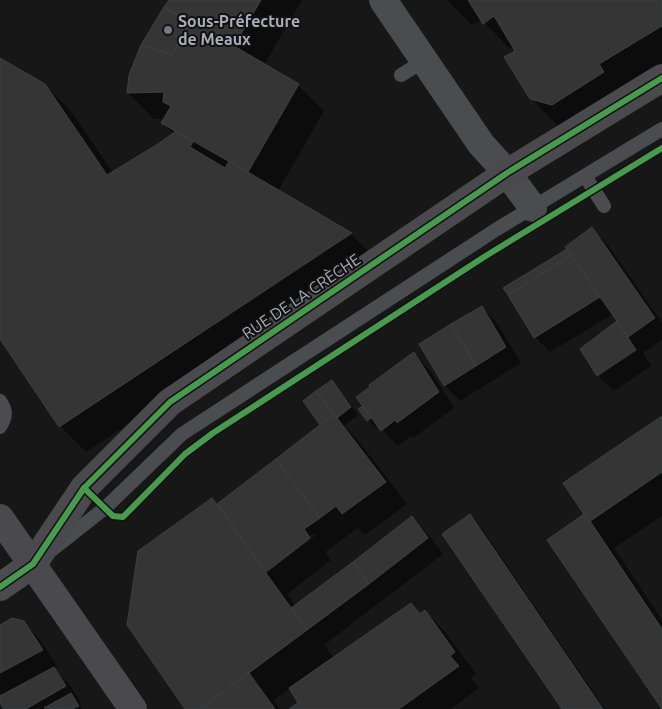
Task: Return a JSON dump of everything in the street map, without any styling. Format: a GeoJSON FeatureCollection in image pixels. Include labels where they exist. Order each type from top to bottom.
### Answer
{"type":"FeatureCollection","features":[{"type":"Feature","properties":{"kind":"street"},"geometry":{"type":"LineString","coordinates":[[383,0],[481,144],[507,173],[532,208]]}},
{"type":"Feature","properties":{"kind":"street","name":"RUE DE LA CRÈCHE"},"geometry":{"type":"LineString","coordinates":[[0,587],[33,564],[84,488],[170,402],[507,173],[662,78]]}},
{"type":"Feature","properties":{"kind":"street"},"geometry":{"type":"LineString","coordinates":[[0,518],[133,709]]}},
{"type":"Feature","properties":{"kind":"lane"},"geometry":{"type":"LineString","coordinates":[[401,75],[424,61]]}},
{"type":"Feature","properties":{"kind":"lane","name":"RUE DE LA CRÈCHE"},"geometry":{"type":"LineString","coordinates":[[33,564],[92,520],[182,434],[497,229],[662,129]]}},
{"type":"Feature","properties":{"kind":"lane"},"geometry":{"type":"LineString","coordinates":[[585,176],[604,206]]}},
{"type":"Feature","properties":{"kind":"lane"},"geometry":{"type":"LineString","coordinates":[[0,401],[4,408],[5,418],[0,427]]}},
{"type":"Feature","properties":{"kind":"building"},"geometry":{"type":"Polygon","coordinates":[[[169,0],[261,0],[234,46],[299,84],[248,172],[161,123],[171,106],[163,102],[164,92],[127,93],[129,75],[141,45],[172,55],[190,22],[164,7],[169,0]]]}},
{"type":"Feature","properties":{"kind":"building"},"geometry":{"type":"Polygon","coordinates":[[[468,0],[662,0],[662,26],[599,64],[604,72],[552,105],[530,99],[504,57],[515,51],[494,16],[483,24],[468,0]]]}},
{"type":"Feature","properties":{"kind":"building"},"geometry":{"type":"Polygon","coordinates":[[[164,7],[190,22],[172,55],[141,45],[164,7]]]}},
{"type":"Feature","properties":{"kind":"building"},"geometry":{"type":"Polygon","coordinates":[[[0,58],[45,84],[107,175],[176,131],[193,142],[190,147],[225,168],[229,161],[352,233],[59,427],[0,339],[0,58]]]}},
{"type":"Feature","properties":{"kind":"building"},"geometry":{"type":"Polygon","coordinates":[[[592,227],[655,318],[628,337],[565,247],[592,227]]]}},
{"type":"Feature","properties":{"kind":"building"},"geometry":{"type":"Polygon","coordinates":[[[567,249],[571,255],[508,295],[503,288],[567,249]]]}},
{"type":"Feature","properties":{"kind":"building"},"geometry":{"type":"Polygon","coordinates":[[[571,255],[600,297],[534,338],[508,295],[571,255]]]}},
{"type":"Feature","properties":{"kind":"building"},"geometry":{"type":"Polygon","coordinates":[[[482,306],[506,347],[476,366],[451,324],[482,306]]]}},
{"type":"Feature","properties":{"kind":"building"},"geometry":{"type":"Polygon","coordinates":[[[617,321],[636,350],[597,376],[580,349],[617,321]]]}},
{"type":"Feature","properties":{"kind":"building"},"geometry":{"type":"Polygon","coordinates":[[[451,324],[476,366],[444,386],[419,344],[451,324]]]}},
{"type":"Feature","properties":{"kind":"building"},"geometry":{"type":"Polygon","coordinates":[[[414,352],[439,392],[397,423],[395,420],[381,431],[356,397],[370,387],[369,385],[414,352]]]}},
{"type":"Feature","properties":{"kind":"building"},"geometry":{"type":"Polygon","coordinates":[[[332,380],[351,407],[337,418],[316,391],[332,380]]]}},
{"type":"Feature","properties":{"kind":"building"},"geometry":{"type":"Polygon","coordinates":[[[316,391],[334,414],[320,425],[303,401],[316,391]]]}},
{"type":"Feature","properties":{"kind":"building"},"geometry":{"type":"Polygon","coordinates":[[[363,406],[371,418],[367,421],[358,409],[363,406]]]}},
{"type":"Feature","properties":{"kind":"building"},"geometry":{"type":"Polygon","coordinates":[[[334,414],[386,482],[342,514],[336,506],[320,518],[276,459],[334,414]]]}},
{"type":"Feature","properties":{"kind":"building"},"geometry":{"type":"Polygon","coordinates":[[[662,416],[662,472],[589,522],[563,483],[662,416]]]}},
{"type":"Feature","properties":{"kind":"building"},"geometry":{"type":"Polygon","coordinates":[[[276,459],[320,518],[304,529],[310,538],[266,572],[217,504],[276,459]]]}},
{"type":"Feature","properties":{"kind":"building"},"geometry":{"type":"Polygon","coordinates":[[[212,498],[307,630],[200,709],[185,709],[127,625],[138,551],[212,498]]]}},
{"type":"Feature","properties":{"kind":"building"},"geometry":{"type":"Polygon","coordinates":[[[470,514],[603,709],[562,709],[442,534],[470,514]]]}},
{"type":"Feature","properties":{"kind":"building"},"geometry":{"type":"Polygon","coordinates":[[[584,514],[662,629],[662,709],[547,540],[584,514]]]}},
{"type":"Feature","properties":{"kind":"building"},"geometry":{"type":"Polygon","coordinates":[[[412,516],[428,538],[369,584],[353,562],[412,516]]]}},
{"type":"Feature","properties":{"kind":"building"},"geometry":{"type":"Polygon","coordinates":[[[353,562],[369,584],[307,630],[291,608],[353,562]]]}},
{"type":"Feature","properties":{"kind":"building"},"geometry":{"type":"Polygon","coordinates":[[[411,603],[420,614],[425,610],[455,652],[450,656],[459,666],[399,709],[289,709],[298,703],[289,688],[411,603]]]}},
{"type":"Feature","properties":{"kind":"building"},"geometry":{"type":"Polygon","coordinates":[[[12,618],[24,621],[43,650],[0,673],[0,625],[12,618]]]}},
{"type":"Feature","properties":{"kind":"building"},"geometry":{"type":"Polygon","coordinates":[[[54,667],[66,686],[26,709],[4,709],[0,703],[0,696],[54,667]]]}},
{"type":"Feature","properties":{"kind":"building"},"geometry":{"type":"Polygon","coordinates":[[[249,673],[275,709],[200,709],[249,673]]]}},
{"type":"Feature","properties":{"kind":"building"},"geometry":{"type":"Polygon","coordinates":[[[71,693],[79,706],[72,709],[44,708],[71,693]]]}},
{"type":"Feature","properties":{"kind":"cycle path"},"geometry":{"type":"LineString","coordinates":[[0,587],[33,564],[84,488],[170,402],[507,173],[662,78]]}},
{"type":"Feature","properties":{"kind":"cycle path"},"geometry":{"type":"LineString","coordinates":[[84,488],[113,516],[123,517],[185,454],[213,433],[484,257],[662,148]]}},
{"type":"Feature","properties":{"kind":"place","name":"Sous-Préfecture de Meaux"},"geometry":{"type":"Point","coordinates":[168,30]}}]}
